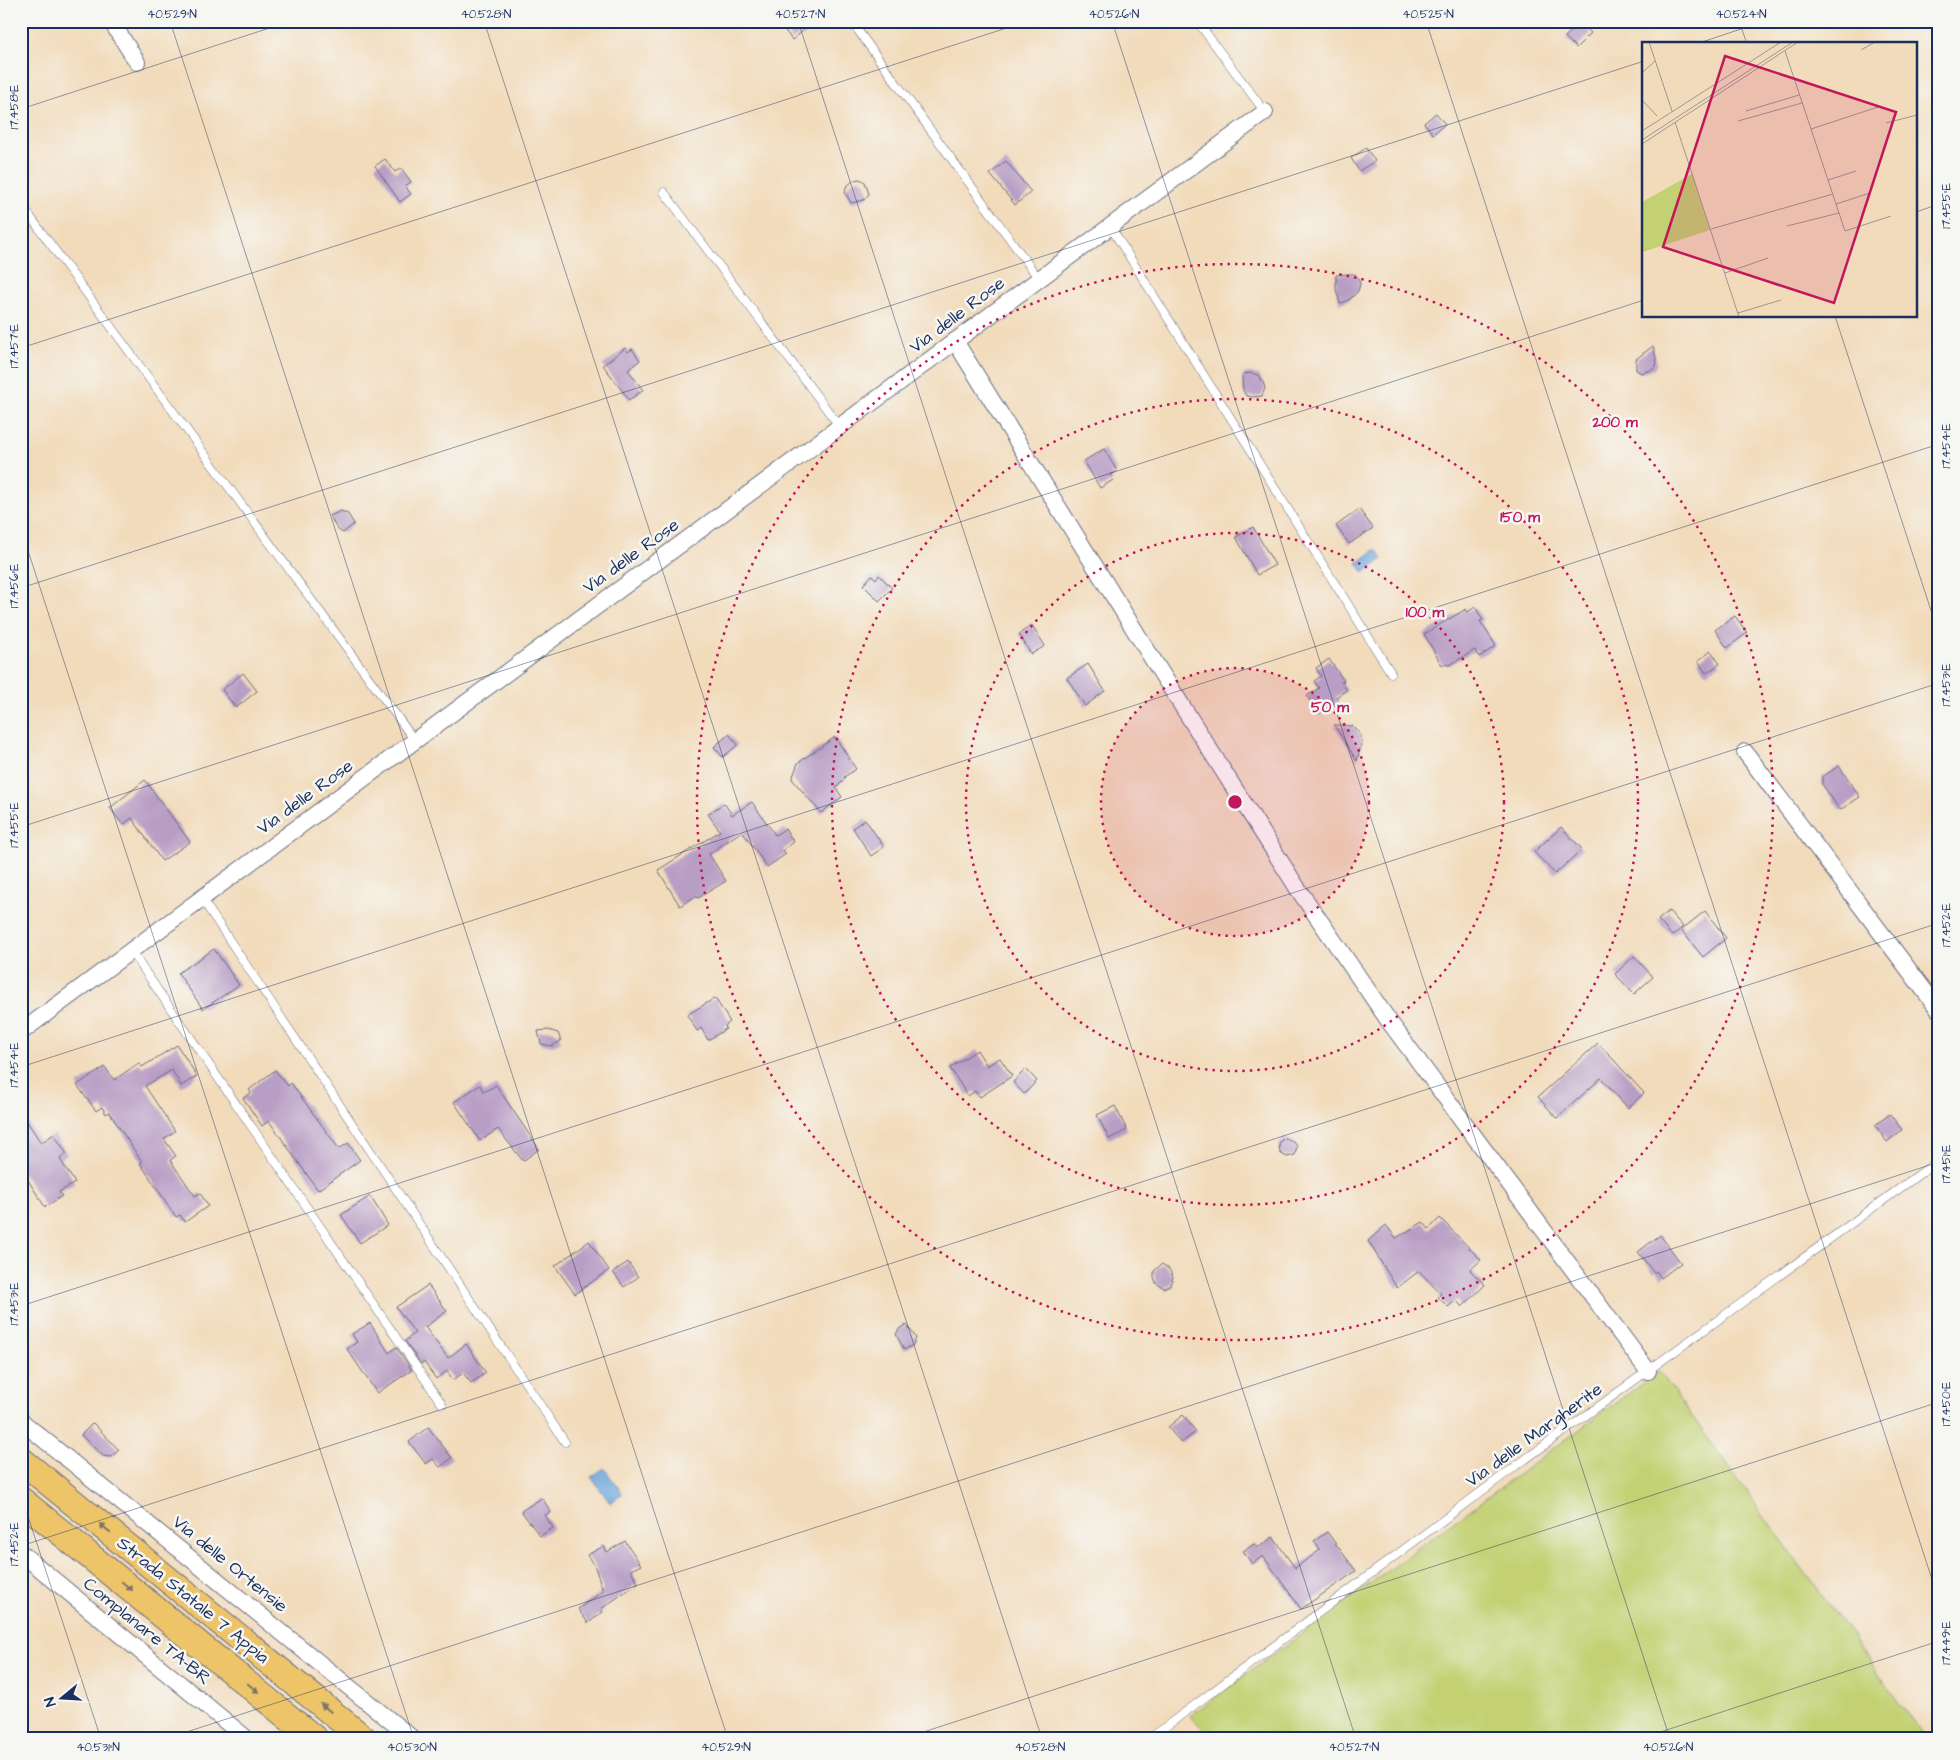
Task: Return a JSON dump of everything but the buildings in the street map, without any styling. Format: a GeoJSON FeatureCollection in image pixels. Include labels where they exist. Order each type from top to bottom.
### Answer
{"type":"FeatureCollection","features":[{"type":"Feature","properties":{"kind":"highway","name":"Strada Statale 7 Appia"},"geometry":{"type":"LineString","coordinates":[[21,1460],[364,1739]]}},
{"type":"Feature","properties":{"kind":"highway","name":"Strada Statale 7 Appia"},"geometry":{"type":"LineString","coordinates":[[21,1500],[315,1739]]}},
{"type":"Feature","properties":{"kind":"street"},"geometry":{"type":"LineString","coordinates":[[111,21],[137,62]]}},
{"type":"Feature","properties":{"kind":"street","name":"Via delle Rose"},"geometry":{"type":"LineString","coordinates":[[21,1032],[1265,112]]}},
{"type":"Feature","properties":{"kind":"street"},"geometry":{"type":"LineString","coordinates":[[955,341],[1298,889],[1391,1024],[1648,1371]]}},
{"type":"Feature","properties":{"kind":"street"},"geometry":{"type":"LineString","coordinates":[[1745,752],[1939,1010]]}},
{"type":"Feature","properties":{"kind":"street","name":"Via delle Ortensie"},"geometry":{"type":"LineString","coordinates":[[21,1421],[413,1739]]}},
{"type":"Feature","properties":{"kind":"street","name":"Complanare TA-BR"},"geometry":{"type":"LineString","coordinates":[[21,1553],[246,1739]]}},
{"type":"Feature","properties":{"kind":"lane"},"geometry":{"type":"LineString","coordinates":[[851,21],[1039,279]]}},
{"type":"Feature","properties":{"kind":"lane"},"geometry":{"type":"LineString","coordinates":[[1198,21],[1265,112]]}},
{"type":"Feature","properties":{"kind":"lane"},"geometry":{"type":"LineString","coordinates":[[664,192],[840,427]]}},
{"type":"Feature","properties":{"kind":"lane"},"geometry":{"type":"LineString","coordinates":[[21,204],[415,741]]}},
{"type":"Feature","properties":{"kind":"lane"},"geometry":{"type":"LineString","coordinates":[[1110,226],[1391,673]]}},
{"type":"Feature","properties":{"kind":"lane"},"geometry":{"type":"LineString","coordinates":[[202,898],[565,1442]]}},
{"type":"Feature","properties":{"kind":"lane"},"geometry":{"type":"LineString","coordinates":[[131,951],[442,1404]]}},
{"type":"Feature","properties":{"kind":"lane","name":"Via delle Margherite"},"geometry":{"type":"LineString","coordinates":[[1150,1739],[1497,1480],[1939,1160]]}},
{"type":"Feature","properties":{"kind":"green space"},"geometry":{"type":"Polygon","coordinates":[[[1659,1371],[1926,1739],[1215,1739],[1190,1716],[1659,1371]]]}},
{"type":"Feature","properties":{"kind":"water"},"geometry":{"type":"Polygon","coordinates":[[[1376,549],[1383,559],[1364,573],[1357,563],[1376,549]]]}},
{"type":"Feature","properties":{"kind":"water"},"geometry":{"type":"Polygon","coordinates":[[[604,1468],[623,1494],[610,1503],[591,1477],[604,1468]]]}}]}
